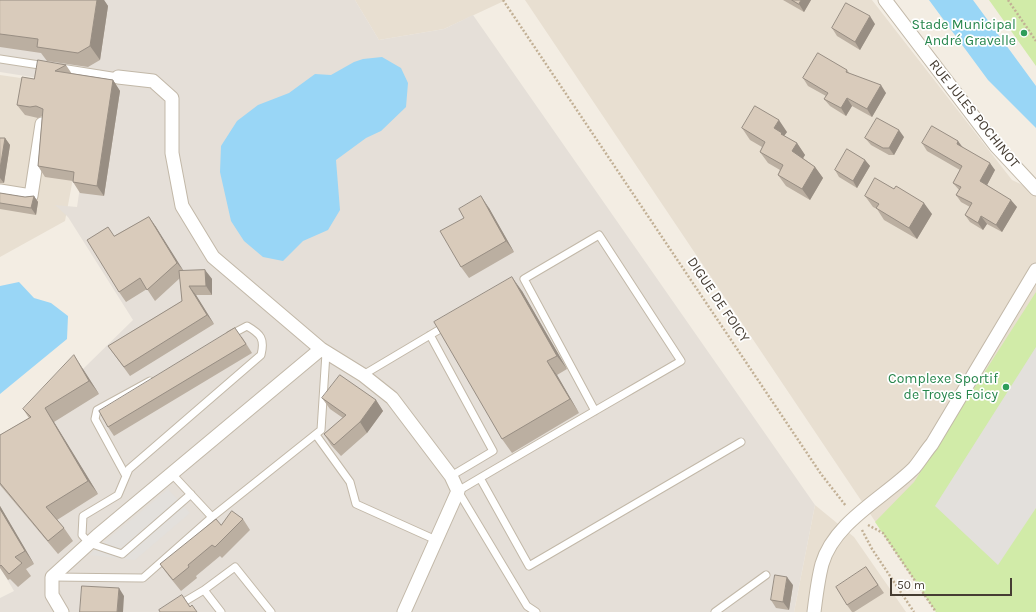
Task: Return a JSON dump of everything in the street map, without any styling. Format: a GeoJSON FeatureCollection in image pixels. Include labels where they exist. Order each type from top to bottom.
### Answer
{"type":"FeatureCollection","features":[{"type":"Feature","properties":{"kind":"street","name":"RUE JULES POCHINOT"},"geometry":{"type":"LineString","coordinates":[[886,0],[996,146],[1036,189]]}},
{"type":"Feature","properties":{"kind":"street"},"geometry":{"type":"LineString","coordinates":[[118,77],[153,81],[172,98],[172,153],[182,206],[213,257],[323,351],[363,375],[392,398],[451,476],[458,490],[404,612]]}},
{"type":"Feature","properties":{"kind":"street"},"geometry":{"type":"LineString","coordinates":[[0,191],[31,196],[42,124]]}},
{"type":"Feature","properties":{"kind":"street"},"geometry":{"type":"LineString","coordinates":[[814,612],[822,563],[834,541],[856,518],[914,468],[932,444],[1036,270]]}},
{"type":"Feature","properties":{"kind":"street"},"geometry":{"type":"LineString","coordinates":[[62,612],[52,595],[52,577],[89,543],[323,351]]}},
{"type":"Feature","properties":{"kind":"lane"},"geometry":{"type":"LineString","coordinates":[[0,59],[118,77]]}},
{"type":"Feature","properties":{"kind":"lane"},"geometry":{"type":"LineString","coordinates":[[517,283],[598,235],[681,361],[458,490],[527,606],[536,612]]}},
{"type":"Feature","properties":{"kind":"lane"},"geometry":{"type":"LineString","coordinates":[[524,279],[595,411]]}},
{"type":"Feature","properties":{"kind":"lane"},"geometry":{"type":"LineString","coordinates":[[363,375],[457,319]]}},
{"type":"Feature","properties":{"kind":"lane"},"geometry":{"type":"LineString","coordinates":[[191,494],[122,554],[89,543],[82,535],[83,516],[118,495],[129,469],[261,356],[263,345],[258,333],[247,326],[226,337]]}},
{"type":"Feature","properties":{"kind":"lane"},"geometry":{"type":"LineString","coordinates":[[430,335],[493,451],[451,476]]}},
{"type":"Feature","properties":{"kind":"lane"},"geometry":{"type":"LineString","coordinates":[[52,577],[143,578],[212,517],[316,435],[321,430],[323,351]]}},
{"type":"Feature","properties":{"kind":"lane"},"geometry":{"type":"LineString","coordinates":[[126,476],[95,419],[97,410],[158,376]]}},
{"type":"Feature","properties":{"kind":"lane"},"geometry":{"type":"LineString","coordinates":[[316,435],[350,482],[356,504],[436,540]]}},
{"type":"Feature","properties":{"kind":"lane"},"geometry":{"type":"LineString","coordinates":[[480,478],[529,566],[741,442]]}},
{"type":"Feature","properties":{"kind":"lane"},"geometry":{"type":"LineString","coordinates":[[172,474],[212,517]]}},
{"type":"Feature","properties":{"kind":"lane"},"geometry":{"type":"LineString","coordinates":[[167,612],[204,590],[235,567],[270,612]]}},
{"type":"Feature","properties":{"kind":"lane"},"geometry":{"type":"LineString","coordinates":[[715,612],[766,574]]}},
{"type":"Feature","properties":{"kind":"lane"},"geometry":{"type":"LineString","coordinates":[[204,590],[221,612]]}},
{"type":"Feature","properties":{"kind":"path","name":"DIGUE DE FOICY"},"geometry":{"type":"LineString","coordinates":[[503,0],[821,474],[856,518],[872,549],[914,612]]}},
{"type":"Feature","properties":{"kind":"path"},"geometry":{"type":"LineString","coordinates":[[1008,0],[1036,41]]}},
{"type":"Feature","properties":{"kind":"path"},"geometry":{"type":"LineString","coordinates":[[856,518],[883,533],[936,612]]}},
{"type":"Feature","properties":{"kind":"shaded area"},"geometry":{"type":"Polygon","coordinates":[[[0,0],[355,0],[379,40],[444,29],[473,15],[815,505],[794,612],[0,612],[0,598],[14,591],[0,567],[0,450],[33,423],[85,367],[133,320],[68,217],[55,205],[77,207],[95,87],[0,72],[0,0]]]}},
{"type":"Feature","properties":{"kind":"shaded area"},"geometry":{"type":"Polygon","coordinates":[[[355,0],[506,0],[444,29],[379,40],[355,0]]]}},
{"type":"Feature","properties":{"kind":"shaded area"},"geometry":{"type":"Polygon","coordinates":[[[525,0],[872,0],[1012,180],[1036,191],[1036,612],[936,612],[525,0]]]}},
{"type":"Feature","properties":{"kind":"shaded area"},"geometry":{"type":"Polygon","coordinates":[[[0,75],[90,88],[65,221],[0,257],[0,75]]]}},
{"type":"Feature","properties":{"kind":"shaded area"},"geometry":{"type":"Polygon","coordinates":[[[1036,347],[1036,508],[998,565],[935,506],[1036,347]]]}},
{"type":"Feature","properties":{"kind":"shaded area"},"geometry":{"type":"Polygon","coordinates":[[[168,489],[190,513],[135,560],[89,555],[168,489]]]}},
{"type":"Feature","properties":{"kind":"shaded area"},"geometry":{"type":"Polygon","coordinates":[[[815,505],[854,537],[906,612],[794,612],[815,505]]]}},
{"type":"Feature","properties":{"kind":"green space","name":"Stade Municipal André Gravelle"},"geometry":{"type":"Polygon","coordinates":[[[989,0],[1036,0],[1036,66],[989,0]]]}},
{"type":"Feature","properties":{"kind":"green space","name":"Complexe Sportif de Troyes Foicy"},"geometry":{"type":"Polygon","coordinates":[[[1036,292],[1036,612],[936,612],[875,522],[914,482],[1036,292]]]}},
{"type":"Feature","properties":{"kind":"water"},"geometry":{"type":"Polygon","coordinates":[[[929,0],[973,0],[1036,86],[1036,128],[988,80],[929,0]]]}},
{"type":"Feature","properties":{"kind":"water"},"geometry":{"type":"Polygon","coordinates":[[[382,57],[401,68],[408,83],[406,107],[381,131],[366,138],[336,160],[340,210],[328,230],[303,241],[283,261],[263,257],[244,241],[231,221],[220,172],[221,146],[237,121],[258,105],[289,93],[315,74],[331,75],[354,62],[363,59],[382,57]]]}},
{"type":"Feature","properties":{"kind":"water"},"geometry":{"type":"Polygon","coordinates":[[[19,282],[34,298],[51,303],[68,316],[67,339],[0,394],[0,286],[19,282]]]}},
{"type":"Feature","properties":{"kind":"building"},"geometry":{"type":"Polygon","coordinates":[[[0,0],[97,0],[90,46],[78,53],[37,47],[38,39],[0,34],[0,0]]]}},
{"type":"Feature","properties":{"kind":"building"},"geometry":{"type":"Polygon","coordinates":[[[792,0],[801,0],[799,4],[792,0]]]}},
{"type":"Feature","properties":{"kind":"building"},"geometry":{"type":"Polygon","coordinates":[[[846,3],[870,16],[855,42],[832,28],[846,3]]]}},
{"type":"Feature","properties":{"kind":"building"},"geometry":{"type":"Polygon","coordinates":[[[818,53],[847,70],[846,72],[881,85],[867,109],[847,98],[841,108],[824,99],[828,93],[803,78],[818,53]]]}},
{"type":"Feature","properties":{"kind":"building"},"geometry":{"type":"Polygon","coordinates":[[[38,60],[66,65],[55,71],[113,80],[97,186],[73,182],[74,172],[38,166],[43,109],[36,106],[30,107],[17,105],[22,77],[34,79],[38,60]]]}},
{"type":"Feature","properties":{"kind":"building"},"geometry":{"type":"Polygon","coordinates":[[[755,106],[779,120],[774,128],[782,133],[781,134],[797,143],[792,151],[815,167],[802,189],[778,175],[783,165],[760,152],[765,142],[742,128],[755,106]]]}},
{"type":"Feature","properties":{"kind":"building"},"geometry":{"type":"Polygon","coordinates":[[[877,118],[899,130],[889,148],[883,148],[865,138],[877,118]]]}},
{"type":"Feature","properties":{"kind":"building"},"geometry":{"type":"Polygon","coordinates":[[[932,126],[958,141],[957,144],[990,163],[980,181],[1011,200],[996,225],[981,216],[978,223],[965,215],[972,203],[956,195],[961,187],[953,183],[962,166],[922,143],[932,126]]]}},
{"type":"Feature","properties":{"kind":"building"},"geometry":{"type":"Polygon","coordinates":[[[0,138],[5,138],[0,169],[0,138]]]}},
{"type":"Feature","properties":{"kind":"building"},"geometry":{"type":"Polygon","coordinates":[[[847,149],[865,160],[853,181],[835,170],[847,149]]]}},
{"type":"Feature","properties":{"kind":"building"},"geometry":{"type":"Polygon","coordinates":[[[875,178],[894,189],[896,186],[924,203],[909,228],[876,208],[879,204],[865,196],[875,178]]]}},
{"type":"Feature","properties":{"kind":"building"},"geometry":{"type":"Polygon","coordinates":[[[0,193],[25,197],[34,196],[31,208],[0,203],[0,193]]]}},
{"type":"Feature","properties":{"kind":"building"},"geometry":{"type":"Polygon","coordinates":[[[481,196],[506,241],[461,267],[440,231],[464,218],[459,209],[481,196]]]}},
{"type":"Feature","properties":{"kind":"building"},"geometry":{"type":"Polygon","coordinates":[[[149,217],[177,263],[147,290],[140,278],[119,292],[87,240],[108,227],[114,236],[149,217]]]}},
{"type":"Feature","properties":{"kind":"building"},"geometry":{"type":"Polygon","coordinates":[[[205,270],[206,286],[189,286],[207,315],[124,367],[108,346],[182,301],[179,271],[205,270]]]}},
{"type":"Feature","properties":{"kind":"building"},"geometry":{"type":"Polygon","coordinates":[[[512,277],[557,356],[547,361],[570,399],[502,439],[434,322],[512,277]]]}},
{"type":"Feature","properties":{"kind":"building"},"geometry":{"type":"Polygon","coordinates":[[[235,328],[246,344],[108,427],[99,411],[235,328]]]}},
{"type":"Feature","properties":{"kind":"building"},"geometry":{"type":"Polygon","coordinates":[[[74,355],[89,381],[45,408],[88,481],[46,507],[64,528],[48,541],[0,483],[0,435],[31,417],[23,409],[74,355]]]}},
{"type":"Feature","properties":{"kind":"building"},"geometry":{"type":"Polygon","coordinates":[[[340,375],[376,400],[360,422],[334,445],[324,434],[346,415],[322,398],[340,375]]]}},
{"type":"Feature","properties":{"kind":"building"},"geometry":{"type":"Polygon","coordinates":[[[0,509],[25,551],[15,557],[22,563],[9,574],[1,565],[0,566],[0,509]]]}},
{"type":"Feature","properties":{"kind":"building"},"geometry":{"type":"Polygon","coordinates":[[[232,511],[243,519],[215,547],[212,545],[173,580],[160,564],[216,519],[221,525],[232,511]]]}},
{"type":"Feature","properties":{"kind":"building"},"geometry":{"type":"Polygon","coordinates":[[[866,567],[878,585],[847,605],[836,587],[866,567]]]}},
{"type":"Feature","properties":{"kind":"building"},"geometry":{"type":"Polygon","coordinates":[[[775,575],[787,577],[783,602],[771,600],[775,575]]]}},
{"type":"Feature","properties":{"kind":"building"},"geometry":{"type":"Polygon","coordinates":[[[82,586],[119,588],[117,612],[80,612],[82,586]]]}},
{"type":"Feature","properties":{"kind":"building"},"geometry":{"type":"Polygon","coordinates":[[[182,595],[190,607],[192,605],[197,612],[160,612],[159,610],[182,595]]]}},
{"type":"Feature","properties":{"kind":"place","name":"Stade Municipal André Gravelle"},"geometry":{"type":"Point","coordinates":[1024,33]}},
{"type":"Feature","properties":{"kind":"place","name":"Complexe Sportif de Troyes Foicy"},"geometry":{"type":"Point","coordinates":[1006,387]}}]}
